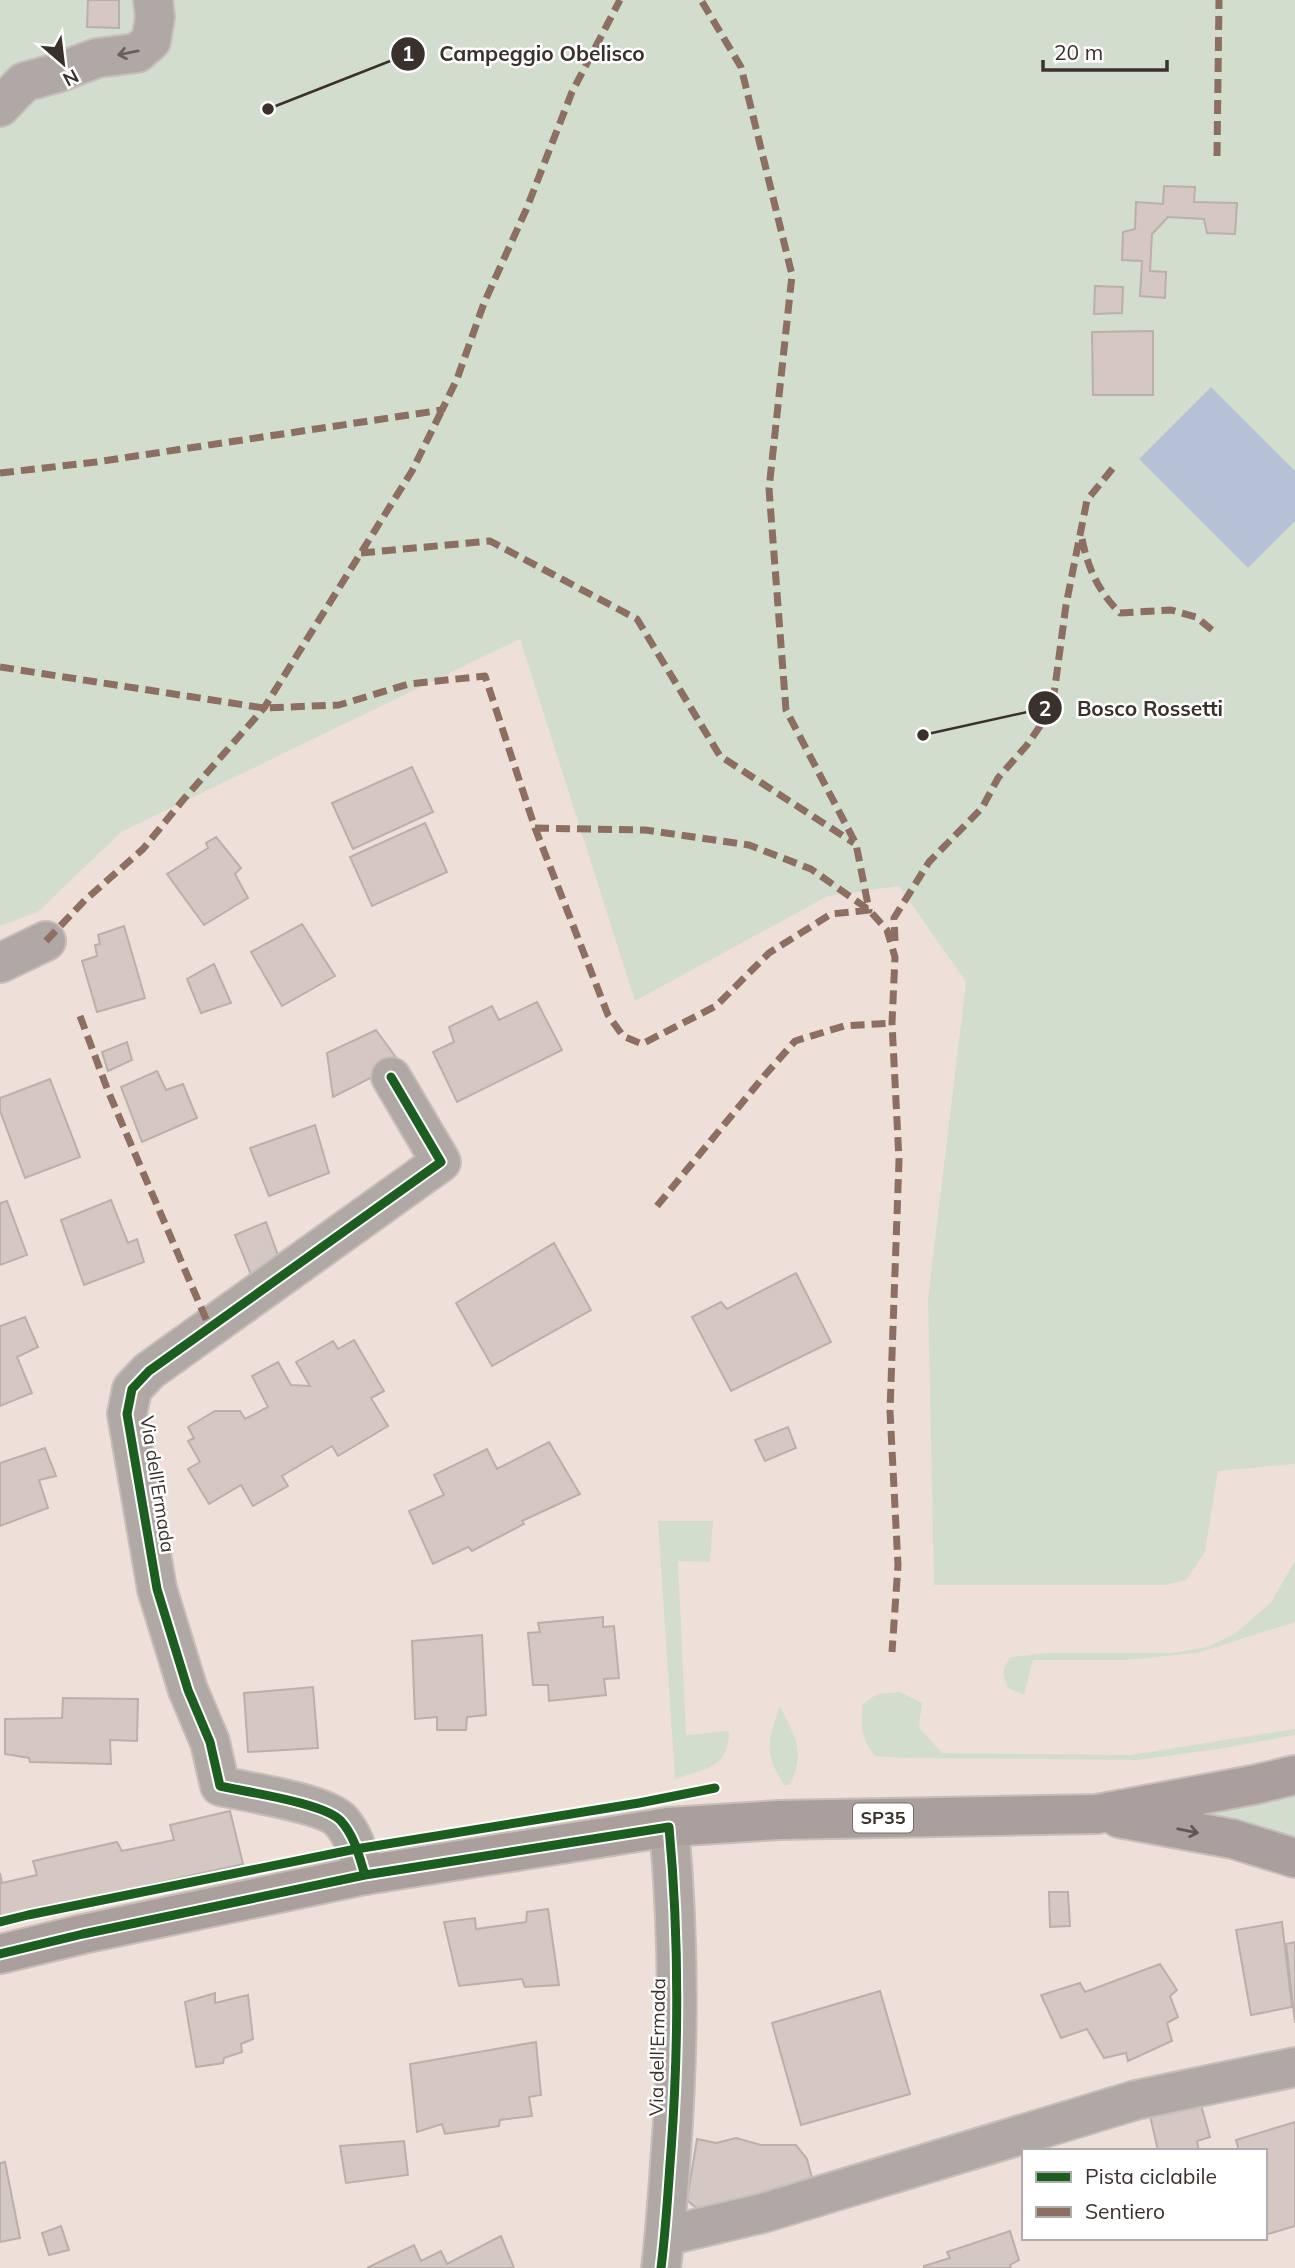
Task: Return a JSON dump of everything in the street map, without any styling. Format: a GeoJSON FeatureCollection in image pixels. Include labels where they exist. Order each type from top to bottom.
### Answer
{"type":"FeatureCollection","features":[{"type":"Feature","properties":{"kind":"main road","name":"SP35"},"geometry":{"type":"LineString","coordinates":[[0,1954],[365,1875],[669,1827],[779,1820],[1097,1814],[1295,1775]]}},
{"type":"Feature","properties":{"kind":"main road","name":"SP35"},"geometry":{"type":"LineString","coordinates":[[1097,1814],[1233,1839],[1295,1858]]}},
{"type":"Feature","properties":{"kind":"street"},"geometry":{"type":"LineString","coordinates":[[0,107],[23,82],[97,58],[137,53],[151,41],[155,17],[153,0]]}},
{"type":"Feature","properties":{"kind":"street"},"geometry":{"type":"LineString","coordinates":[[0,963],[46,941]]}},
{"type":"Feature","properties":{"kind":"street","name":"Via dell'Ermada"},"geometry":{"type":"LineString","coordinates":[[365,1875],[354,1839],[339,1818],[305,1804],[220,1786],[210,1742],[188,1690],[157,1589],[127,1414],[132,1389],[149,1371],[441,1162],[391,1077]]}},
{"type":"Feature","properties":{"kind":"street","name":"Via dell'Ermada"},"geometry":{"type":"LineString","coordinates":[[669,1827],[674,1877],[678,1995],[674,2112],[663,2252],[763,2213],[1136,2100],[1295,2067]]}},
{"type":"Feature","properties":{"kind":"green space"},"geometry":{"type":"Polygon","coordinates":[[[0,0],[1295,0],[1295,1464],[1218,1471],[1205,1552],[1186,1580],[1165,1585],[934,1585],[928,1298],[966,982],[899,886],[828,896],[635,1001],[520,639],[121,832],[38,912],[0,926],[0,0]]]}},
{"type":"Feature","properties":{"kind":"green space"},"geometry":{"type":"Polygon","coordinates":[[[658,1521],[713,1521],[710,1562],[678,1561],[686,1735],[729,1731],[725,1753],[720,1760],[706,1769],[675,1779],[658,1521]]]}},
{"type":"Feature","properties":{"kind":"green space"},"geometry":{"type":"Polygon","coordinates":[[[1295,1561],[1295,1622],[1197,1653],[1125,1660],[1033,1660],[1024,1695],[1008,1688],[1004,1672],[1011,1657],[1047,1653],[1171,1653],[1207,1647],[1236,1633],[1271,1602],[1295,1561]]]}},
{"type":"Feature","properties":{"kind":"green space"},"geometry":{"type":"Polygon","coordinates":[[[900,1692],[922,1703],[919,1727],[942,1753],[1130,1755],[1295,1729],[1295,1735],[1138,1760],[875,1756],[863,1732],[863,1704],[877,1694],[900,1692]]]}},
{"type":"Feature","properties":{"kind":"green space"},"geometry":{"type":"Polygon","coordinates":[[[780,1706],[797,1744],[797,1763],[790,1785],[784,1785],[770,1754],[770,1737],[780,1706]]]}},
{"type":"Feature","properties":{"kind":"green space"},"geometry":{"type":"Polygon","coordinates":[[[1295,1795],[1295,1838],[1238,1822],[1204,1819],[1203,1813],[1295,1795]]]}},
{"type":"Feature","properties":{"kind":"water"},"geometry":{"type":"Polygon","coordinates":[[[1211,387],[1295,471],[1295,521],[1248,568],[1139,459],[1211,387]]]}},
{"type":"Feature","properties":{"kind":"building"},"geometry":{"type":"Polygon","coordinates":[[[88,0],[119,0],[119,28],[87,27],[88,0]]]}},
{"type":"Feature","properties":{"kind":"building"},"geometry":{"type":"Polygon","coordinates":[[[1164,186],[1195,187],[1194,202],[1237,203],[1235,234],[1207,233],[1204,219],[1168,217],[1152,234],[1150,271],[1166,272],[1165,298],[1140,296],[1142,261],[1122,260],[1123,232],[1135,229],[1136,202],[1163,204],[1164,186]]]}},
{"type":"Feature","properties":{"kind":"building"},"geometry":{"type":"Polygon","coordinates":[[[1095,286],[1123,287],[1122,313],[1094,314],[1095,286]]]}},
{"type":"Feature","properties":{"kind":"building"},"geometry":{"type":"Polygon","coordinates":[[[1153,331],[1153,395],[1093,395],[1092,332],[1153,331]]]}},
{"type":"Feature","properties":{"kind":"building"},"geometry":{"type":"Polygon","coordinates":[[[412,767],[433,812],[353,849],[332,803],[412,767]]]}},
{"type":"Feature","properties":{"kind":"building"},"geometry":{"type":"Polygon","coordinates":[[[425,823],[447,872],[372,906],[350,857],[425,823]]]}},
{"type":"Feature","properties":{"kind":"building"},"geometry":{"type":"Polygon","coordinates":[[[216,837],[241,868],[235,874],[248,898],[204,925],[167,874],[208,848],[206,843],[216,837]]]}},
{"type":"Feature","properties":{"kind":"building"},"geometry":{"type":"Polygon","coordinates":[[[302,924],[335,976],[282,1006],[251,952],[302,924]]]}},
{"type":"Feature","properties":{"kind":"building"},"geometry":{"type":"Polygon","coordinates":[[[124,926],[145,998],[97,1012],[82,961],[97,956],[95,945],[100,944],[98,935],[124,926]]]}},
{"type":"Feature","properties":{"kind":"building"},"geometry":{"type":"Polygon","coordinates":[[[214,964],[231,1003],[201,1013],[187,979],[214,964]]]}},
{"type":"Feature","properties":{"kind":"building"},"geometry":{"type":"Polygon","coordinates":[[[537,1002],[562,1050],[457,1102],[433,1052],[454,1042],[449,1027],[492,1006],[499,1020],[537,1002]]]}},
{"type":"Feature","properties":{"kind":"building"},"geometry":{"type":"Polygon","coordinates":[[[376,1030],[400,1063],[333,1097],[327,1053],[376,1030]]]}},
{"type":"Feature","properties":{"kind":"building"},"geometry":{"type":"Polygon","coordinates":[[[127,1042],[132,1060],[108,1071],[102,1052],[127,1042]]]}},
{"type":"Feature","properties":{"kind":"building"},"geometry":{"type":"Polygon","coordinates":[[[157,1071],[166,1090],[183,1084],[197,1118],[142,1142],[121,1087],[157,1071]]]}},
{"type":"Feature","properties":{"kind":"building"},"geometry":{"type":"Polygon","coordinates":[[[50,1079],[80,1157],[25,1178],[0,1111],[0,1098],[50,1079]]]}},
{"type":"Feature","properties":{"kind":"building"},"geometry":{"type":"Polygon","coordinates":[[[315,1125],[329,1173],[269,1196],[250,1148],[315,1125]]]}},
{"type":"Feature","properties":{"kind":"building"},"geometry":{"type":"Polygon","coordinates":[[[111,1200],[128,1243],[137,1239],[144,1262],[84,1285],[61,1220],[111,1200]]]}},
{"type":"Feature","properties":{"kind":"building"},"geometry":{"type":"Polygon","coordinates":[[[7,1201],[27,1255],[0,1265],[0,1203],[7,1201]]]}},
{"type":"Feature","properties":{"kind":"building"},"geometry":{"type":"Polygon","coordinates":[[[266,1222],[280,1261],[254,1282],[235,1235],[266,1222]]]}},
{"type":"Feature","properties":{"kind":"building"},"geometry":{"type":"Polygon","coordinates":[[[554,1243],[591,1310],[492,1366],[456,1303],[554,1243]]]}},
{"type":"Feature","properties":{"kind":"building"},"geometry":{"type":"Polygon","coordinates":[[[796,1273],[831,1342],[731,1391],[692,1317],[721,1302],[727,1309],[796,1273]]]}},
{"type":"Feature","properties":{"kind":"building"},"geometry":{"type":"Polygon","coordinates":[[[25,1317],[38,1347],[17,1357],[32,1393],[0,1406],[0,1326],[25,1317]]]}},
{"type":"Feature","properties":{"kind":"building"},"geometry":{"type":"Polygon","coordinates":[[[354,1340],[384,1391],[371,1398],[388,1426],[338,1456],[332,1446],[282,1476],[288,1486],[253,1506],[241,1485],[209,1504],[188,1469],[200,1462],[188,1441],[194,1438],[188,1427],[215,1411],[240,1411],[245,1419],[268,1407],[252,1376],[278,1362],[291,1385],[310,1386],[296,1362],[333,1341],[338,1349],[354,1340]]]}},
{"type":"Feature","properties":{"kind":"building"},"geometry":{"type":"Polygon","coordinates":[[[788,1427],[796,1448],[765,1461],[755,1440],[788,1427]]]}},
{"type":"Feature","properties":{"kind":"building"},"geometry":{"type":"Polygon","coordinates":[[[549,1442],[580,1494],[522,1521],[524,1524],[472,1551],[468,1547],[433,1564],[409,1511],[444,1495],[434,1475],[487,1449],[497,1469],[549,1442]]]}},
{"type":"Feature","properties":{"kind":"building"},"geometry":{"type":"Polygon","coordinates":[[[45,1448],[56,1476],[39,1480],[48,1508],[0,1526],[0,1463],[45,1448]]]}},
{"type":"Feature","properties":{"kind":"building"},"geometry":{"type":"Polygon","coordinates":[[[603,1617],[603,1627],[614,1626],[619,1678],[604,1679],[606,1695],[549,1701],[548,1685],[533,1685],[528,1633],[540,1632],[538,1623],[603,1617]]]}},
{"type":"Feature","properties":{"kind":"building"},"geometry":{"type":"Polygon","coordinates":[[[482,1635],[486,1715],[467,1717],[466,1730],[437,1730],[437,1717],[415,1719],[412,1641],[482,1635]]]}},
{"type":"Feature","properties":{"kind":"building"},"geometry":{"type":"Polygon","coordinates":[[[313,1687],[318,1748],[248,1752],[244,1693],[313,1687]]]}},
{"type":"Feature","properties":{"kind":"building"},"geometry":{"type":"Polygon","coordinates":[[[63,1698],[138,1699],[137,1741],[110,1740],[111,1764],[30,1762],[29,1758],[5,1754],[5,1719],[62,1718],[63,1698]]]}},
{"type":"Feature","properties":{"kind":"building"},"geometry":{"type":"Polygon","coordinates":[[[230,1811],[243,1864],[0,1918],[0,1873],[2,1883],[37,1875],[33,1861],[117,1842],[122,1851],[174,1840],[170,1825],[230,1811]]]}},
{"type":"Feature","properties":{"kind":"building"},"geometry":{"type":"Polygon","coordinates":[[[1049,1892],[1068,1892],[1070,1926],[1050,1927],[1049,1892]]]}},
{"type":"Feature","properties":{"kind":"building"},"geometry":{"type":"Polygon","coordinates":[[[548,1909],[559,1985],[525,1987],[522,1979],[459,1986],[444,1922],[475,1918],[476,1929],[526,1922],[527,1912],[548,1909]]]}},
{"type":"Feature","properties":{"kind":"building"},"geometry":{"type":"Polygon","coordinates":[[[1282,1922],[1292,2007],[1251,2015],[1236,1930],[1282,1922]]]}},
{"type":"Feature","properties":{"kind":"building"},"geometry":{"type":"Polygon","coordinates":[[[1295,1942],[1295,2023],[1286,1944],[1295,1942]]]}},
{"type":"Feature","properties":{"kind":"building"},"geometry":{"type":"Polygon","coordinates":[[[1160,1964],[1177,1990],[1170,1996],[1178,2017],[1167,2023],[1172,2041],[1128,2061],[1126,2053],[1104,2058],[1087,2029],[1061,2038],[1041,1995],[1080,1983],[1085,1992],[1160,1964]]]}},
{"type":"Feature","properties":{"kind":"building"},"geometry":{"type":"Polygon","coordinates":[[[880,1991],[910,2094],[801,2125],[772,2023],[880,1991]]]}},
{"type":"Feature","properties":{"kind":"building"},"geometry":{"type":"Polygon","coordinates":[[[215,1993],[215,2003],[248,1995],[253,2039],[241,2044],[242,2052],[224,2058],[223,2063],[196,2067],[185,2002],[215,1993]]]}},
{"type":"Feature","properties":{"kind":"building"},"geometry":{"type":"Polygon","coordinates":[[[536,2042],[541,2095],[529,2097],[532,2116],[500,2120],[499,2126],[445,2134],[442,2124],[417,2132],[410,2064],[536,2042]]]}},
{"type":"Feature","properties":{"kind":"building"},"geometry":{"type":"Polygon","coordinates":[[[1201,2105],[1210,2137],[1197,2141],[1199,2149],[1158,2149],[1149,2111],[1201,2105]]]}},
{"type":"Feature","properties":{"kind":"building"},"geometry":{"type":"Polygon","coordinates":[[[1295,2122],[1295,2226],[1267,2234],[1267,2149],[1238,2149],[1236,2140],[1295,2122]]]}},
{"type":"Feature","properties":{"kind":"building"},"geometry":{"type":"Polygon","coordinates":[[[736,2138],[761,2145],[796,2145],[807,2159],[813,2182],[703,2214],[687,2200],[697,2139],[716,2143],[736,2138]]]}},
{"type":"Feature","properties":{"kind":"building"},"geometry":{"type":"Polygon","coordinates":[[[404,2141],[408,2175],[346,2183],[340,2146],[404,2141]]]}},
{"type":"Feature","properties":{"kind":"building"},"geometry":{"type":"Polygon","coordinates":[[[5,2162],[20,2238],[0,2242],[0,2163],[5,2162]]]}},
{"type":"Feature","properties":{"kind":"building"},"geometry":{"type":"Polygon","coordinates":[[[61,2226],[69,2250],[49,2255],[42,2233],[61,2226]]]}},
{"type":"Feature","properties":{"kind":"building"},"geometry":{"type":"Polygon","coordinates":[[[1010,2231],[1019,2260],[1010,2265],[1011,2268],[924,2268],[950,2258],[947,2252],[1010,2231]]]}},
{"type":"Feature","properties":{"kind":"building"},"geometry":{"type":"Polygon","coordinates":[[[501,2236],[514,2268],[367,2268],[414,2245],[421,2261],[441,2251],[447,2264],[501,2236]]]}},
{"type":"Feature","properties":{"kind":"marked path"},"geometry":{"type":"LineString","coordinates":[[0,473],[96,462],[442,410],[457,379],[484,303],[526,210],[572,92],[620,0]]}},
{"type":"Feature","properties":{"kind":"marked path"},"geometry":{"type":"LineString","coordinates":[[0,667],[264,708],[339,705],[409,684],[485,676],[535,828],[608,1015],[623,1036],[642,1044],[716,1006],[769,953],[831,914],[869,910],[856,844],[786,710],[769,489],[792,275],[741,67],[701,0]]}},
{"type":"Feature","properties":{"kind":"marked path"},"geometry":{"type":"LineString","coordinates":[[1217,156],[1219,0]]}},
{"type":"Feature","properties":{"kind":"marked path"},"geometry":{"type":"LineString","coordinates":[[46,941],[85,900],[143,849],[264,708],[412,471],[442,410]]}},
{"type":"Feature","properties":{"kind":"marked path"},"geometry":{"type":"LineString","coordinates":[[895,941],[894,918],[929,862],[982,808],[998,778],[1027,745],[1052,709],[1066,605],[1087,500],[1113,468]]}},
{"type":"Feature","properties":{"kind":"marked path"},"geometry":{"type":"LineString","coordinates":[[1082,539],[1095,579],[1120,613],[1171,610],[1196,617],[1217,634]]}},
{"type":"Feature","properties":{"kind":"marked path"},"geometry":{"type":"LineString","coordinates":[[361,553],[490,541],[637,619],[720,756],[854,843]]}},
{"type":"Feature","properties":{"kind":"marked path"},"geometry":{"type":"LineString","coordinates":[[535,828],[645,830],[749,845],[811,869],[869,910],[887,930],[895,957],[892,1023],[899,1160],[890,1411],[898,1565],[892,1652]]}},
{"type":"Feature","properties":{"kind":"marked path"},"geometry":{"type":"LineString","coordinates":[[80,1016],[108,1091],[209,1326]]}},
{"type":"Feature","properties":{"kind":"marked path"},"geometry":{"type":"LineString","coordinates":[[657,1206],[795,1041],[844,1026],[892,1023]]}},
{"type":"Feature","properties":{"kind":"cycle path"},"geometry":{"type":"LineString","coordinates":[[365,1875],[350,1834],[341,1821],[332,1815],[303,1804],[220,1786],[210,1742],[188,1690],[157,1589],[127,1414],[132,1389],[149,1371],[441,1162],[391,1077]]}},
{"type":"Feature","properties":{"kind":"cycle path"},"geometry":{"type":"LineString","coordinates":[[0,1922],[356,1849],[715,1788]]}},
{"type":"Feature","properties":{"kind":"cycle path"},"geometry":{"type":"LineString","coordinates":[[0,1954],[365,1875],[669,1827],[675,1908],[677,2029],[671,2151],[661,2268]]}},
{"type":"Feature","properties":{"kind":"place","name":"Campeggio Obelisco"},"geometry":{"type":"Point","coordinates":[268,109]}},
{"type":"Feature","properties":{"kind":"place","name":"Bosco Rossetti"},"geometry":{"type":"Point","coordinates":[923,735]}}]}
